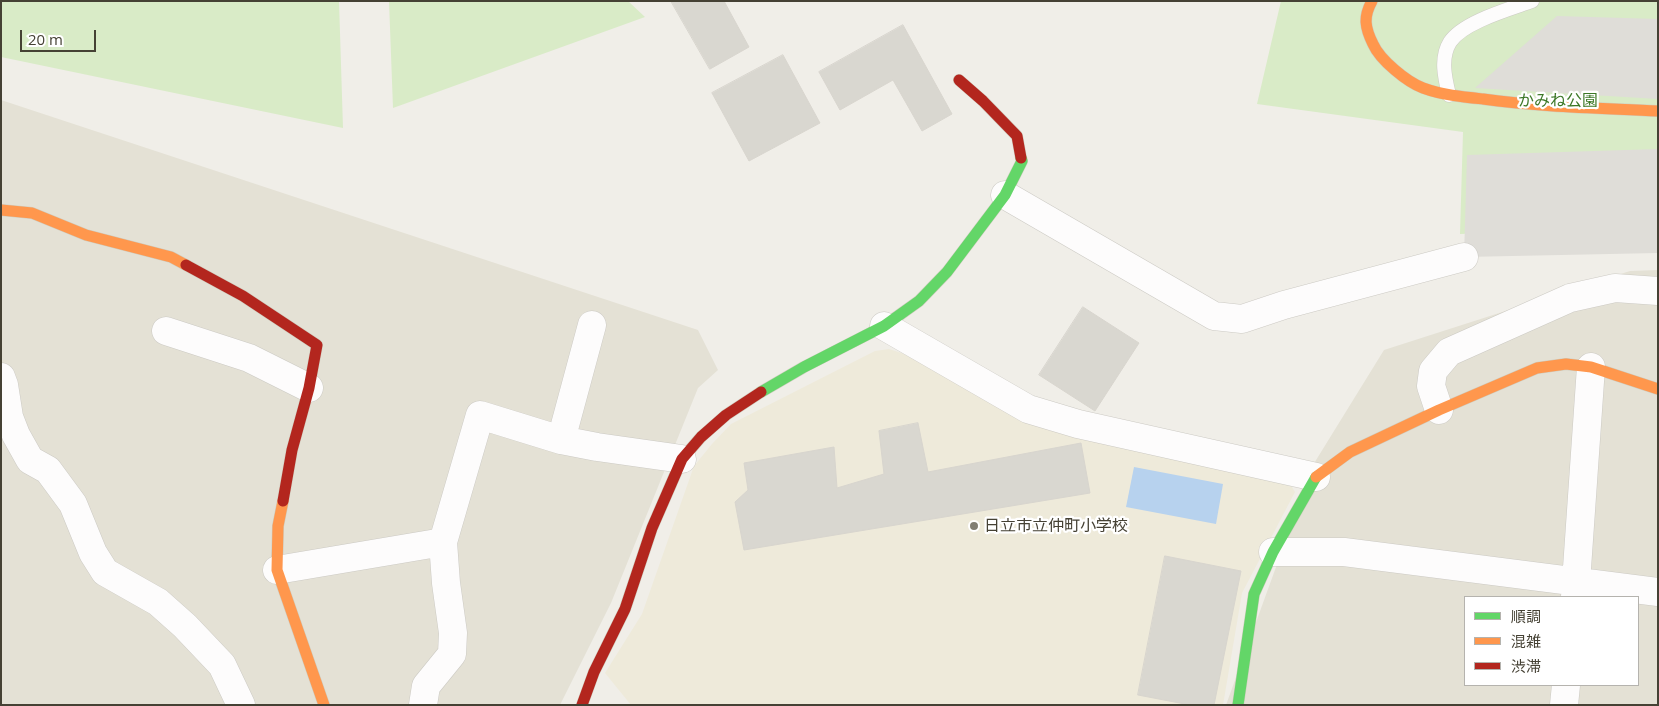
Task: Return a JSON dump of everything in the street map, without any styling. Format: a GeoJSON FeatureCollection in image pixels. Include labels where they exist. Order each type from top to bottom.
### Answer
{"type":"FeatureCollection","features":[{"type":"Feature","properties":{"kind":"street"},"geometry":{"type":"LineString","coordinates":[[1372,1],[1367,10],[1366,30],[1375,49],[1396,71],[1422,88],[1449,95],[1512,104],[1658,111]]}},
{"type":"Feature","properties":{"kind":"street"},"geometry":{"type":"LineString","coordinates":[[582,705],[594,672],[624,609],[652,528],[682,459],[701,437],[726,415],[757,394],[884,326],[919,301],[947,272],[1005,195],[1022,161],[1017,136],[983,101],[959,80]]}},
{"type":"Feature","properties":{"kind":"street"},"geometry":{"type":"LineString","coordinates":[[1005,195],[1214,316],[1242,319],[1284,305],[1464,257]]}},
{"type":"Feature","properties":{"kind":"street"},"geometry":{"type":"LineString","coordinates":[[1,210],[32,213],[86,235],[171,257],[243,296],[317,345],[309,388],[292,450],[278,526],[277,570],[324,705]]}},
{"type":"Feature","properties":{"kind":"street"},"geometry":{"type":"LineString","coordinates":[[1439,410],[1431,386],[1434,371],[1449,352],[1570,298],[1615,288],[1658,291]]}},
{"type":"Feature","properties":{"kind":"street"},"geometry":{"type":"LineString","coordinates":[[562,440],[592,325]]}},
{"type":"Feature","properties":{"kind":"street"},"geometry":{"type":"LineString","coordinates":[[884,326],[1028,408],[1078,424],[1316,477]]}},
{"type":"Feature","properties":{"kind":"street"},"geometry":{"type":"LineString","coordinates":[[166,331],[249,358],[309,388]]}},
{"type":"Feature","properties":{"kind":"street"},"geometry":{"type":"LineString","coordinates":[[1238,705],[1254,594],[1273,552],[1316,477],[1350,452],[1439,410],[1537,368],[1566,364],[1591,367],[1658,389]]}},
{"type":"Feature","properties":{"kind":"street"},"geometry":{"type":"LineString","coordinates":[[1575,589],[1591,367]]}},
{"type":"Feature","properties":{"kind":"street"},"geometry":{"type":"LineString","coordinates":[[1,377],[9,417],[16,435],[30,460],[48,470],[73,504],[93,553],[105,572],[158,602],[185,626],[222,665],[241,705]]}},
{"type":"Feature","properties":{"kind":"street"},"geometry":{"type":"LineString","coordinates":[[423,705],[426,686],[452,654],[453,632],[446,583],[443,542],[480,414],[562,440],[682,459]]}},
{"type":"Feature","properties":{"kind":"street"},"geometry":{"type":"LineString","coordinates":[[277,570],[443,542]]}},
{"type":"Feature","properties":{"kind":"street"},"geometry":{"type":"LineString","coordinates":[[1273,552],[1344,552],[1575,589],[1658,592]]}},
{"type":"Feature","properties":{"kind":"street"},"geometry":{"type":"LineString","coordinates":[[1564,705],[1566,686]]}},
{"type":"Feature","properties":{"kind":"lane"},"geometry":{"type":"LineString","coordinates":[[1449,95],[1444,78],[1444,58],[1450,42],[1465,28],[1532,1]]}},
{"type":"Feature","properties":{"kind":"shaded area"},"geometry":{"type":"Polygon","coordinates":[[[1557,16],[1658,19],[1658,99],[1475,88],[1557,16]]]}},
{"type":"Feature","properties":{"kind":"shaded area"},"geometry":{"type":"Polygon","coordinates":[[[1,100],[698,330],[718,370],[698,388],[611,603],[560,705],[1,705],[1,100]]]}},
{"type":"Feature","properties":{"kind":"shaded area"},"geometry":{"type":"Polygon","coordinates":[[[1658,149],[1658,253],[1464,257],[1467,155],[1658,149]]]}},
{"type":"Feature","properties":{"kind":"shaded area"},"geometry":{"type":"Polygon","coordinates":[[[1658,270],[1658,705],[1226,705],[1313,465],[1384,350],[1630,271],[1658,270]]]}},
{"type":"Feature","properties":{"kind":"shaded area","name":"日立市立仲町小学校"},"geometry":{"type":"Polygon","coordinates":[[[889,349],[1287,479],[1295,492],[1242,593],[1223,705],[631,705],[605,673],[642,614],[694,466],[731,424],[875,351],[889,349]]]}},
{"type":"Feature","properties":{"kind":"green space"},"geometry":{"type":"Polygon","coordinates":[[[1,1],[339,1],[343,128],[1,57],[1,1]]]}},
{"type":"Feature","properties":{"kind":"green space"},"geometry":{"type":"Polygon","coordinates":[[[389,1],[628,1],[645,17],[393,108],[389,1]]]}},
{"type":"Feature","properties":{"kind":"green space","name":"かみね公園"},"geometry":{"type":"Polygon","coordinates":[[[1281,1],[1658,1],[1658,229],[1460,234],[1463,132],[1257,104],[1281,1]]]}},
{"type":"Feature","properties":{"kind":"water"},"geometry":{"type":"Polygon","coordinates":[[[1134,467],[1223,484],[1216,524],[1126,507],[1134,467]]]}},
{"type":"Feature","properties":{"kind":"building"},"geometry":{"type":"Polygon","coordinates":[[[671,1],[724,1],[749,47],[710,69],[671,1]]]}},
{"type":"Feature","properties":{"kind":"building"},"geometry":{"type":"Polygon","coordinates":[[[903,25],[952,114],[922,131],[893,80],[840,110],[819,72],[903,25]]]}},
{"type":"Feature","properties":{"kind":"building"},"geometry":{"type":"Polygon","coordinates":[[[783,55],[820,123],[749,161],[712,93],[783,55]]]}},
{"type":"Feature","properties":{"kind":"building"},"geometry":{"type":"Polygon","coordinates":[[[1083,307],[1139,343],[1095,411],[1039,375],[1083,307]]]}},
{"type":"Feature","properties":{"kind":"building"},"geometry":{"type":"Polygon","coordinates":[[[918,423],[928,472],[1081,443],[1090,493],[744,550],[735,502],[748,490],[744,463],[834,447],[837,488],[884,474],[879,431],[918,423]]]}},
{"type":"Feature","properties":{"kind":"building"},"geometry":{"type":"Polygon","coordinates":[[[1165,556],[1241,571],[1214,705],[1190,705],[1138,695],[1165,556]]]}},
{"type":"Feature","properties":{"kind":"traffic: fast"},"geometry":{"type":"LineString","coordinates":[[761,392],[804,367],[884,326],[919,301],[947,272],[1005,195],[1022,161],[1021,158]]}},
{"type":"Feature","properties":{"kind":"traffic: fast"},"geometry":{"type":"LineString","coordinates":[[1238,705],[1254,594],[1273,552],[1316,477]]}},
{"type":"Feature","properties":{"kind":"traffic: slow"},"geometry":{"type":"LineString","coordinates":[[1372,1],[1367,12],[1366,22],[1373,44],[1382,57],[1395,70],[1409,81],[1423,88],[1453,95],[1505,102],[1658,111]]}},
{"type":"Feature","properties":{"kind":"traffic: slow"},"geometry":{"type":"LineString","coordinates":[[1,210],[32,213],[86,235],[171,257],[186,265]]}},
{"type":"Feature","properties":{"kind":"traffic: slow"},"geometry":{"type":"LineString","coordinates":[[1316,477],[1350,452],[1439,410],[1537,368],[1566,364],[1591,367],[1658,389]]}},
{"type":"Feature","properties":{"kind":"traffic: slow"},"geometry":{"type":"LineString","coordinates":[[283,501],[278,526],[277,570],[324,705]]}},
{"type":"Feature","properties":{"kind":"traffic: jam"},"geometry":{"type":"LineString","coordinates":[[959,80],[983,101],[1017,136],[1021,158]]}},
{"type":"Feature","properties":{"kind":"traffic: jam"},"geometry":{"type":"LineString","coordinates":[[186,265],[243,296],[317,345],[309,388],[292,450],[283,501]]}},
{"type":"Feature","properties":{"kind":"traffic: jam"},"geometry":{"type":"LineString","coordinates":[[582,705],[594,672],[625,609],[652,528],[682,459],[701,437],[726,415],[761,392]]}},
{"type":"Feature","properties":{"kind":"place","name":"日立市立仲町小学校"},"geometry":{"type":"Point","coordinates":[974,526]}}]}
